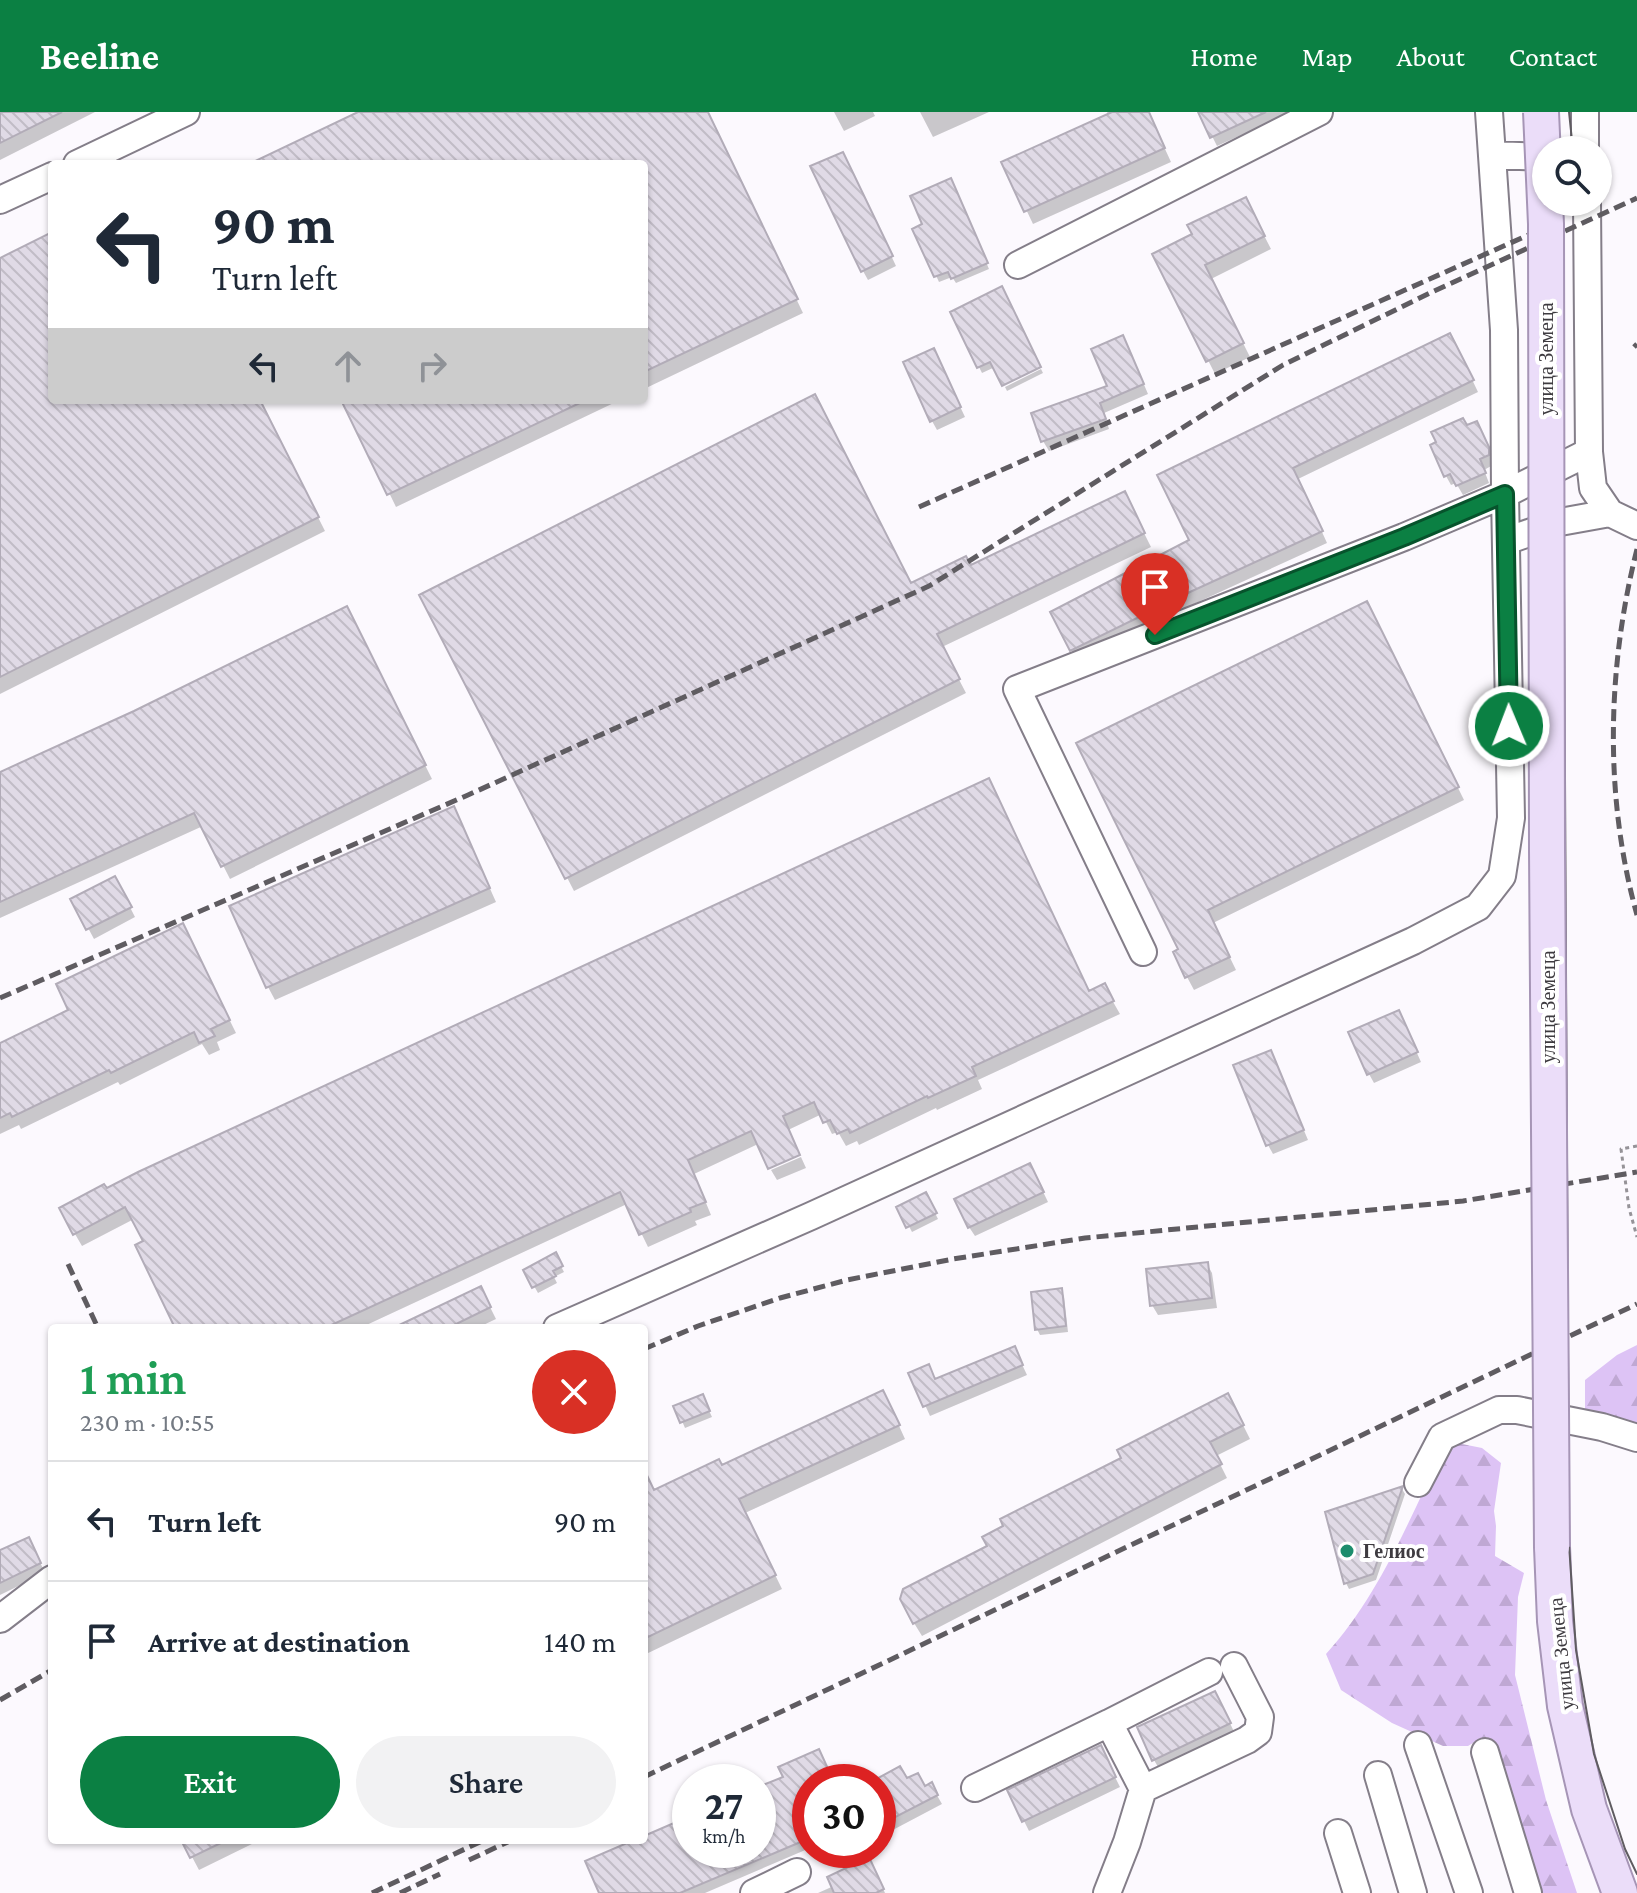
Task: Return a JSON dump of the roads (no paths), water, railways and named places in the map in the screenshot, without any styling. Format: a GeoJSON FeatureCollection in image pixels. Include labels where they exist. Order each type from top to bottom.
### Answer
{"type":"FeatureCollection","features":[{"type":"Feature","properties":{"kind":"main road","name":"улица Земеца"},"geometry":{"type":"LineString","coordinates":[[1541,112],[1546,224],[1547,867],[1555,1621],[1565,1706],[1589,1809],[1620,1893]]}},
{"type":"Feature","properties":{"kind":"street"},"geometry":{"type":"LineString","coordinates":[[85,160],[186,112]]}},
{"type":"Feature","properties":{"kind":"street"},"geometry":{"type":"LineString","coordinates":[[1018,265],[1319,112]]}},
{"type":"Feature","properties":{"kind":"street"},"geometry":{"type":"LineString","coordinates":[[566,1324],[811,1216],[1413,941],[1478,907],[1502,876],[1511,818],[1504,330],[1489,112]]}},
{"type":"Feature","properties":{"kind":"street"},"geometry":{"type":"LineString","coordinates":[[1585,112],[1585,136]]}},
{"type":"Feature","properties":{"kind":"street"},"geometry":{"type":"LineString","coordinates":[[1492,155],[1532,156]]}},
{"type":"Feature","properties":{"kind":"street"},"geometry":{"type":"LineString","coordinates":[[0,200],[48,178]]}},
{"type":"Feature","properties":{"kind":"street"},"geometry":{"type":"LineString","coordinates":[[1587,216],[1589,452],[1593,488],[1610,513],[1637,526]]}},
{"type":"Feature","properties":{"kind":"street"},"geometry":{"type":"LineString","coordinates":[[1143,952],[1017,689],[1404,537],[1505,494],[1589,452]]}},
{"type":"Feature","properties":{"kind":"street"},"geometry":{"type":"LineString","coordinates":[[1506,541],[1560,522],[1610,513]]}},
{"type":"Feature","properties":{"kind":"street"},"geometry":{"type":"LineString","coordinates":[[1418,1483],[1442,1437],[1499,1410],[1517,1410],[1602,1427],[1637,1438]]}},
{"type":"Feature","properties":{"kind":"street"},"geometry":{"type":"LineString","coordinates":[[0,1619],[48,1582]]}},
{"type":"Feature","properties":{"kind":"street"},"geometry":{"type":"LineString","coordinates":[[975,1788],[1222,1669],[1260,1717],[1258,1732],[1143,1789]]}},
{"type":"Feature","properties":{"kind":"street"},"geometry":{"type":"LineString","coordinates":[[1107,1893],[1143,1789],[1109,1723]]}},
{"type":"Feature","properties":{"kind":"street"},"geometry":{"type":"LineString","coordinates":[[1418,1745],[1469,1893]]}},
{"type":"Feature","properties":{"kind":"street"},"geometry":{"type":"LineString","coordinates":[[1485,1752],[1528,1893]]}},
{"type":"Feature","properties":{"kind":"street"},"geometry":{"type":"LineString","coordinates":[[1378,1775],[1413,1893]]}},
{"type":"Feature","properties":{"kind":"street"},"geometry":{"type":"LineString","coordinates":[[1338,1833],[1357,1893]]}},
{"type":"Feature","properties":{"kind":"street"},"geometry":{"type":"LineString","coordinates":[[754,1893],[797,1872]]}},
{"type":"Feature","properties":{"kind":"tram line"},"geometry":{"type":"LineString","coordinates":[[1569,112],[1572,136]]}},
{"type":"Feature","properties":{"kind":"tram line"},"geometry":{"type":"LineString","coordinates":[[1562,216],[1569,1544],[1576,1650],[1594,1754],[1625,1849],[1637,1874]]}},
{"type":"Feature","properties":{"kind":"railway"},"geometry":{"type":"LineString","coordinates":[[0,998],[468,795],[929,586],[1283,365],[1432,292],[1637,198]]}},
{"type":"Feature","properties":{"kind":"railway"},"geometry":{"type":"LineString","coordinates":[[919,507],[1535,232]]}},
{"type":"Feature","properties":{"kind":"railway"},"geometry":{"type":"LineString","coordinates":[[1634,347],[1637,344]]}},
{"type":"Feature","properties":{"kind":"railway"},"geometry":{"type":"LineString","coordinates":[[1637,549],[1620,640],[1613,732],[1619,825],[1637,915]]}},
{"type":"Feature","properties":{"kind":"railway"},"geometry":{"type":"LineString","coordinates":[[648,1347],[698,1326],[780,1298],[847,1280],[953,1259],[1085,1238],[1463,1201],[1637,1172]]}},
{"type":"Feature","properties":{"kind":"railway"},"geometry":{"type":"LineString","coordinates":[[68,1264],[96,1324]]}},
{"type":"Feature","properties":{"kind":"railway"},"geometry":{"type":"LineString","coordinates":[[648,1775],[1637,1304]]}},
{"type":"Feature","properties":{"kind":"railway"},"geometry":{"type":"LineString","coordinates":[[0,1700],[48,1672]]}},
{"type":"Feature","properties":{"kind":"railway"},"geometry":{"type":"LineString","coordinates":[[372,1893],[476,1844]]}},
{"type":"Feature","properties":{"kind":"railway"},"geometry":{"type":"LineString","coordinates":[[469,1860],[503,1844]]}},
{"type":"Feature","properties":{"kind":"railway"},"geometry":{"type":"LineString","coordinates":[[400,1893],[440,1874]]}},
{"type":"Feature","properties":{"kind":"place","name":"Гелиос"},"geometry":{"type":"Point","coordinates":[1347,1551]}}]}
